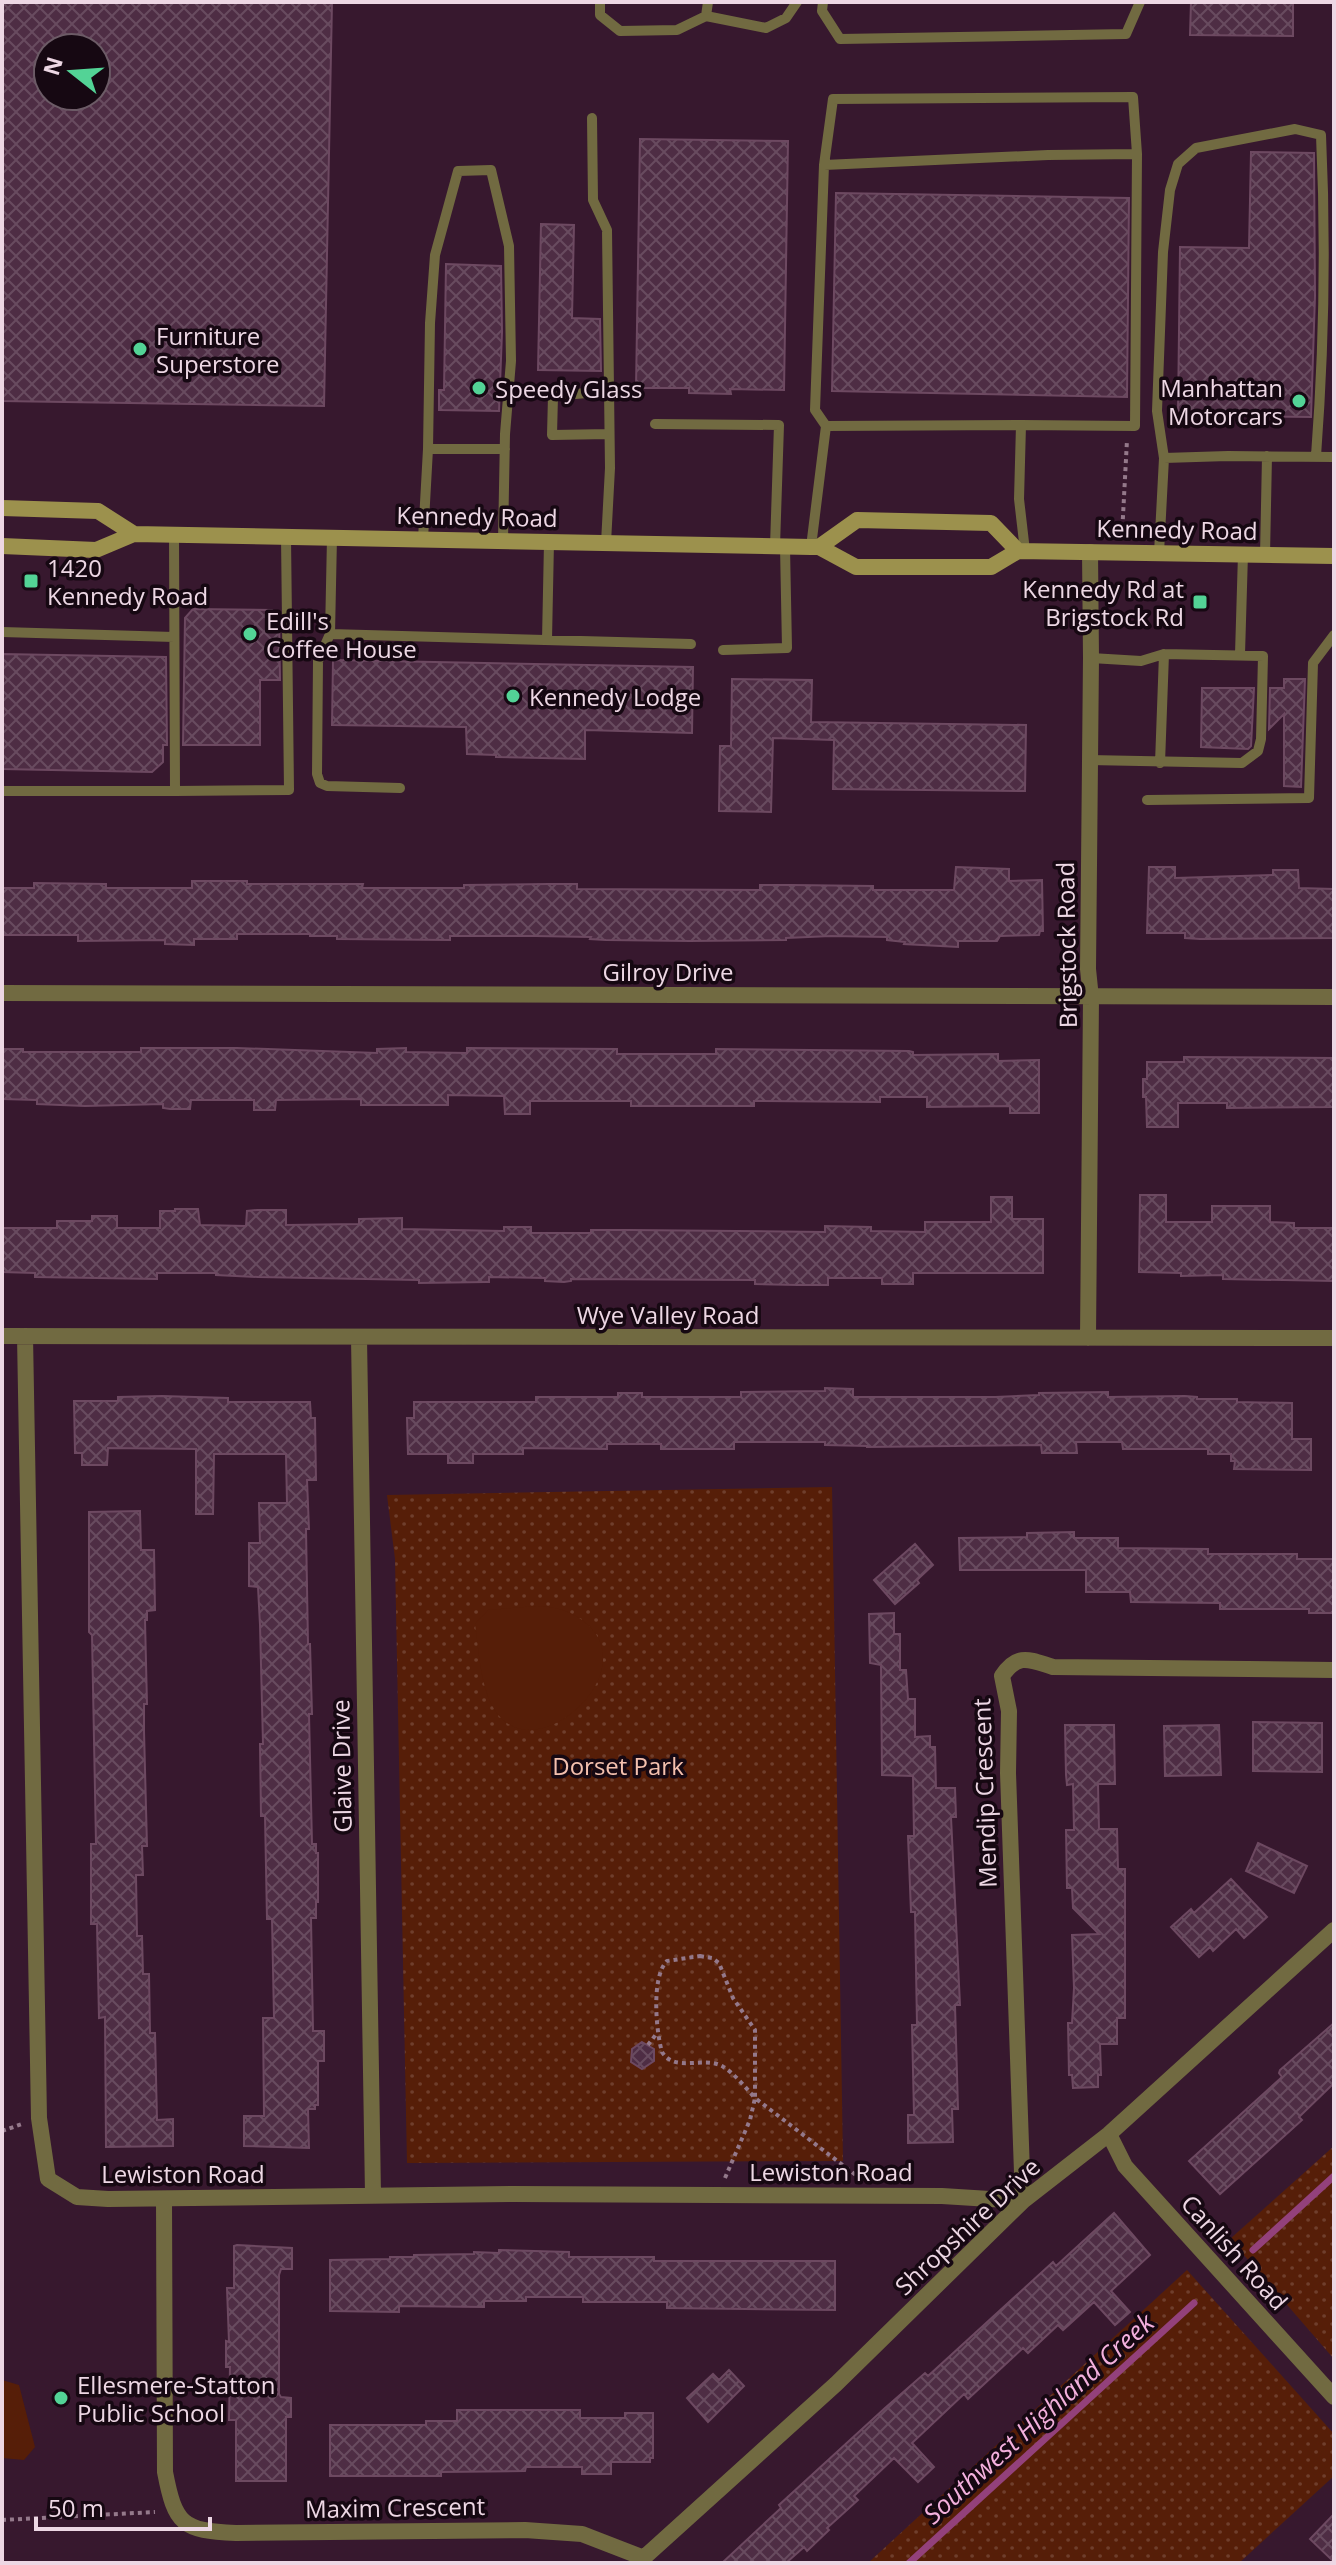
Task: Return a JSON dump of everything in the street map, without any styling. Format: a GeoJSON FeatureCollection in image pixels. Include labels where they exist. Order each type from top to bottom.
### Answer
{"type":"FeatureCollection","features":[{"type":"Feature","properties":{"kind":"main road"},"geometry":{"type":"LineString","coordinates":[[2,508],[98,511],[134,534]]}},
{"type":"Feature","properties":{"kind":"main road"},"geometry":{"type":"LineString","coordinates":[[815,547],[857,520],[991,523],[1022,551]]}},
{"type":"Feature","properties":{"kind":"main road","name":"Kennedy Road"},"geometry":{"type":"LineString","coordinates":[[2,546],[96,550],[134,534],[174,534],[780,546],[815,547],[856,567],[991,567],[1022,551],[1334,556]]}},
{"type":"Feature","properties":{"kind":"street","name":"Brigstock Road"},"geometry":{"type":"LineString","coordinates":[[1088,1338],[1090,552]]}},
{"type":"Feature","properties":{"kind":"street","name":"Gilroy Drive"},"geometry":{"type":"LineString","coordinates":[[2,993],[1334,997]]}},
{"type":"Feature","properties":{"kind":"street","name":"Wye Valley Road"},"geometry":{"type":"LineString","coordinates":[[2,1336],[1334,1338]]}},
{"type":"Feature","properties":{"kind":"street","name":"Lewiston Road"},"geometry":{"type":"LineString","coordinates":[[25,1336],[39,2118],[48,2179],[77,2197],[164,2199],[373,2194],[942,2196],[1023,2201]]}},
{"type":"Feature","properties":{"kind":"street","name":"Glaive Drive"},"geometry":{"type":"LineString","coordinates":[[359,1338],[373,2194]]}},
{"type":"Feature","properties":{"kind":"street","name":"Mendip Crescent"},"geometry":{"type":"LineString","coordinates":[[1023,2201],[1009,1711],[1002,1676],[1010,1664],[1026,1658],[1053,1667],[1334,1670]]}},
{"type":"Feature","properties":{"kind":"street","name":"Shropshire Drive"},"geometry":{"type":"LineString","coordinates":[[641,2560],[836,2384],[1023,2201],[1109,2134],[1334,1930]]}},
{"type":"Feature","properties":{"kind":"street","name":"Canlish Road"},"geometry":{"type":"LineString","coordinates":[[1109,2134],[1125,2166],[1334,2397]]}},
{"type":"Feature","properties":{"kind":"street","name":"Maxim Crescent"},"geometry":{"type":"LineString","coordinates":[[164,2199],[165,2472],[174,2511],[185,2524],[211,2532],[236,2533],[525,2530],[582,2534],[641,2560]]}},
{"type":"Feature","properties":{"kind":"lane"},"geometry":{"type":"LineString","coordinates":[[600,2],[600,15],[620,31],[677,30],[706,16],[766,28],[786,18],[797,2]]}},
{"type":"Feature","properties":{"kind":"lane"},"geometry":{"type":"LineString","coordinates":[[706,16],[708,2]]}},
{"type":"Feature","properties":{"kind":"lane"},"geometry":{"type":"LineString","coordinates":[[823,2],[822,11],[840,39],[1126,34],[1140,2]]}},
{"type":"Feature","properties":{"kind":"lane"},"geometry":{"type":"LineString","coordinates":[[815,547],[826,426],[815,410],[824,165],[833,99],[1133,97],[1137,154],[1130,426],[826,426]]}},
{"type":"Feature","properties":{"kind":"lane"},"geometry":{"type":"LineString","coordinates":[[592,118],[593,200],[607,230],[609,434],[606,543]]}},
{"type":"Feature","properties":{"kind":"lane"},"geometry":{"type":"LineString","coordinates":[[1159,553],[1164,458],[1157,411],[1163,252],[1170,190],[1178,164],[1196,148],[1295,129],[1321,135],[1324,204],[1316,456]]}},
{"type":"Feature","properties":{"kind":"lane"},"geometry":{"type":"LineString","coordinates":[[824,165],[1137,154]]}},
{"type":"Feature","properties":{"kind":"lane"},"geometry":{"type":"LineString","coordinates":[[423,539],[435,255],[458,171],[491,170],[509,246],[511,361],[503,541]]}},
{"type":"Feature","properties":{"kind":"lane"},"geometry":{"type":"LineString","coordinates":[[609,391],[553,396],[552,435],[609,434]]}},
{"type":"Feature","properties":{"kind":"lane"},"geometry":{"type":"LineString","coordinates":[[655,424],[779,425],[780,546],[787,648],[723,650]]}},
{"type":"Feature","properties":{"kind":"lane"},"geometry":{"type":"LineString","coordinates":[[1021,425],[1019,499],[1022,551]]}},
{"type":"Feature","properties":{"kind":"lane"},"geometry":{"type":"LineString","coordinates":[[428,449],[505,449]]}},
{"type":"Feature","properties":{"kind":"lane"},"geometry":{"type":"LineString","coordinates":[[1265,555],[1267,456]]}},
{"type":"Feature","properties":{"kind":"lane"},"geometry":{"type":"LineString","coordinates":[[1164,458],[1334,457]]}},
{"type":"Feature","properties":{"kind":"lane"},"geometry":{"type":"LineString","coordinates":[[174,534],[175,791]]}},
{"type":"Feature","properties":{"kind":"lane"},"geometry":{"type":"LineString","coordinates":[[2,791],[289,790],[286,537]]}},
{"type":"Feature","properties":{"kind":"lane"},"geometry":{"type":"LineString","coordinates":[[332,537],[330,634],[318,661],[317,774],[320,783],[327,786],[400,788]]}},
{"type":"Feature","properties":{"kind":"lane"},"geometry":{"type":"LineString","coordinates":[[547,640],[549,542]]}},
{"type":"Feature","properties":{"kind":"lane"},"geometry":{"type":"LineString","coordinates":[[1240,654],[1243,554]]}},
{"type":"Feature","properties":{"kind":"lane"},"geometry":{"type":"LineString","coordinates":[[2,632],[174,637]]}},
{"type":"Feature","properties":{"kind":"lane"},"geometry":{"type":"LineString","coordinates":[[330,634],[691,644]]}},
{"type":"Feature","properties":{"kind":"lane"},"geometry":{"type":"LineString","coordinates":[[1147,800],[1309,798],[1313,663],[1334,635]]}},
{"type":"Feature","properties":{"kind":"lane"},"geometry":{"type":"LineString","coordinates":[[1160,763],[1164,654]]}},
{"type":"Feature","properties":{"kind":"lane"},"geometry":{"type":"LineString","coordinates":[[1089,760],[1242,763],[1258,751],[1261,739],[1263,656],[1164,654],[1141,661],[1091,658]]}},
{"type":"Feature","properties":{"kind":"path"},"geometry":{"type":"LineString","coordinates":[[1121,552],[1130,426]]}},
{"type":"Feature","properties":{"kind":"path"},"geometry":{"type":"LineString","coordinates":[[718,2195],[750,2120],[755,2098],[757,2035],[733,1998],[716,1960],[703,1956],[685,1957],[667,1961],[662,1966],[657,1983],[660,2049],[666,2059],[676,2063],[717,2064],[730,2072],[755,2098],[887,2196]]}},
{"type":"Feature","properties":{"kind":"path"},"geometry":{"type":"LineString","coordinates":[[648,2045],[659,2031]]}},
{"type":"Feature","properties":{"kind":"path"},"geometry":{"type":"LineString","coordinates":[[2,2520],[158,2512]]}},
{"type":"Feature","properties":{"kind":"green space","name":"Dorset Park"},"geometry":{"type":"Polygon","coordinates":[[[832,1487],[843,2161],[407,2163],[395,1559],[387,1495],[832,1487]]]}},
{"type":"Feature","properties":{"kind":"green space"},"geometry":{"type":"Polygon","coordinates":[[[537,1606],[564,1610],[587,1624],[601,1645],[602,1668],[593,1691],[576,1710],[554,1724],[531,1730],[510,1725],[493,1707],[483,1677],[475,1624],[488,1610],[537,1606]]]}},
{"type":"Feature","properties":{"kind":"green space"},"geometry":{"type":"Polygon","coordinates":[[[1334,2146],[1334,2359],[1230,2239],[1334,2146]]]}},
{"type":"Feature","properties":{"kind":"green space"},"geometry":{"type":"Polygon","coordinates":[[[1187,2270],[1334,2434],[1334,2476],[1239,2563],[868,2563],[1187,2270]]]}},
{"type":"Feature","properties":{"kind":"green space"},"geometry":{"type":"Polygon","coordinates":[[[2,2380],[19,2385],[35,2447],[24,2460],[2,2458],[2,2380]]]}},
{"type":"Feature","properties":{"kind":"building"},"geometry":{"type":"Polygon","coordinates":[[[2,2],[332,2],[324,406],[2,401],[2,2]]]}},
{"type":"Feature","properties":{"kind":"building"},"geometry":{"type":"Polygon","coordinates":[[[1191,2],[1293,2],[1293,36],[1190,35],[1191,2]]]}},
{"type":"Feature","properties":{"kind":"building"},"geometry":{"type":"Polygon","coordinates":[[[640,139],[788,141],[784,390],[730,389],[731,394],[689,393],[689,388],[636,388],[640,139]]]}},
{"type":"Feature","properties":{"kind":"building"},"geometry":{"type":"Polygon","coordinates":[[[1251,152],[1314,153],[1315,296],[1311,417],[1178,415],[1180,247],[1249,248],[1251,152]]]}},
{"type":"Feature","properties":{"kind":"building"},"geometry":{"type":"Polygon","coordinates":[[[836,193],[1129,198],[1127,397],[832,391],[836,193]]]}},
{"type":"Feature","properties":{"kind":"building"},"geometry":{"type":"Polygon","coordinates":[[[541,224],[574,225],[572,318],[600,319],[601,371],[538,370],[541,224]]]}},
{"type":"Feature","properties":{"kind":"building"},"geometry":{"type":"Polygon","coordinates":[[[446,264],[501,266],[499,411],[439,410],[439,390],[444,390],[446,264]]]}},
{"type":"Feature","properties":{"kind":"building"},"geometry":{"type":"Polygon","coordinates":[[[193,609],[272,610],[279,616],[280,680],[260,680],[260,745],[183,745],[185,618],[193,609]]]}},
{"type":"Feature","properties":{"kind":"building"},"geometry":{"type":"Polygon","coordinates":[[[2,654],[166,657],[167,745],[163,745],[163,762],[152,772],[2,769],[2,654]]]}},
{"type":"Feature","properties":{"kind":"building","name":"Kennedy Lodge"},"geometry":{"type":"Polygon","coordinates":[[[333,660],[693,667],[692,733],[585,730],[585,759],[467,754],[466,727],[332,725],[333,660]]]}},
{"type":"Feature","properties":{"kind":"building"},"geometry":{"type":"Polygon","coordinates":[[[732,679],[812,680],[811,722],[1026,725],[1025,791],[833,789],[834,740],[773,738],[771,812],[719,811],[720,746],[731,746],[732,679]]]}},
{"type":"Feature","properties":{"kind":"building"},"geometry":{"type":"Polygon","coordinates":[[[1284,679],[1305,679],[1301,787],[1284,786],[1284,714],[1269,729],[1270,688],[1284,688],[1284,679]]]}},
{"type":"Feature","properties":{"kind":"building"},"geometry":{"type":"Polygon","coordinates":[[[1202,688],[1254,688],[1251,746],[1248,749],[1201,747],[1202,688]]]}},
{"type":"Feature","properties":{"kind":"building"},"geometry":{"type":"Polygon","coordinates":[[[956,867],[1009,869],[1009,881],[1042,880],[1043,931],[1039,935],[1000,936],[997,941],[958,941],[958,947],[904,944],[887,940],[887,937],[831,936],[786,940],[690,941],[535,936],[450,936],[450,940],[337,939],[337,936],[310,934],[237,934],[237,939],[194,939],[194,945],[165,944],[165,940],[78,941],[78,935],[2,935],[2,888],[34,888],[34,883],[106,884],[106,888],[192,888],[192,881],[247,881],[247,884],[363,884],[362,888],[577,884],[577,889],[760,890],[760,885],[792,885],[873,886],[873,890],[954,890],[956,867]]]}},
{"type":"Feature","properties":{"kind":"building"},"geometry":{"type":"Polygon","coordinates":[[[1149,867],[1175,867],[1175,878],[1273,875],[1273,870],[1298,870],[1299,888],[1334,889],[1334,938],[1200,939],[1185,938],[1185,933],[1147,933],[1149,867]]]}},
{"type":"Feature","properties":{"kind":"building"},"geometry":{"type":"Polygon","coordinates":[[[141,1048],[377,1053],[377,1049],[406,1048],[406,1052],[467,1053],[467,1048],[617,1049],[617,1054],[716,1054],[716,1049],[909,1051],[913,1055],[998,1054],[998,1061],[1039,1060],[1039,1113],[1010,1113],[1010,1106],[927,1107],[927,1097],[880,1097],[880,1102],[754,1101],[754,1106],[631,1106],[631,1101],[530,1101],[530,1114],[505,1114],[504,1096],[448,1095],[448,1105],[361,1105],[361,1099],[276,1100],[275,1110],[254,1110],[254,1100],[191,1100],[190,1109],[170,1109],[163,1108],[163,1104],[85,1106],[2,1099],[2,1049],[23,1049],[23,1052],[141,1052],[141,1048]]]}},
{"type":"Feature","properties":{"kind":"building"},"geometry":{"type":"Polygon","coordinates":[[[1184,1057],[1334,1058],[1334,1107],[1227,1108],[1227,1103],[1178,1103],[1178,1127],[1147,1127],[1143,1079],[1147,1079],[1147,1062],[1184,1062],[1184,1057]]]}},
{"type":"Feature","properties":{"kind":"building"},"geometry":{"type":"Polygon","coordinates":[[[1140,1195],[1166,1195],[1166,1222],[1212,1222],[1212,1206],[1270,1206],[1270,1222],[1294,1223],[1294,1228],[1334,1228],[1334,1281],[1223,1279],[1223,1275],[1181,1276],[1181,1273],[1139,1272],[1140,1195]]]}},
{"type":"Feature","properties":{"kind":"building"},"geometry":{"type":"Polygon","coordinates":[[[991,1197],[1012,1197],[1012,1219],[1043,1219],[1043,1273],[913,1273],[913,1284],[882,1284],[882,1278],[828,1278],[828,1285],[798,1285],[755,1284],[755,1280],[571,1279],[564,1282],[545,1281],[545,1278],[489,1277],[489,1282],[419,1283],[419,1280],[258,1277],[216,1273],[157,1273],[157,1279],[35,1277],[35,1273],[2,1272],[2,1228],[57,1228],[57,1221],[92,1221],[92,1216],[117,1216],[117,1228],[160,1228],[160,1211],[175,1209],[198,1209],[200,1225],[246,1226],[247,1211],[286,1210],[286,1225],[359,1224],[359,1219],[402,1218],[402,1229],[504,1231],[504,1227],[531,1227],[531,1233],[591,1233],[591,1230],[825,1232],[825,1226],[925,1232],[925,1222],[991,1222],[991,1197]]]}},
{"type":"Feature","properties":{"kind":"building"},"geometry":{"type":"Polygon","coordinates":[[[825,1388],[853,1389],[853,1397],[995,1397],[1108,1392],[1108,1397],[1185,1396],[1237,1399],[1237,1402],[1292,1403],[1292,1439],[1311,1439],[1311,1470],[1234,1469],[1235,1461],[1231,1461],[1231,1454],[1208,1454],[1208,1449],[1123,1449],[1122,1442],[1076,1442],[1077,1453],[1042,1453],[1041,1445],[867,1447],[825,1445],[825,1442],[734,1442],[734,1449],[661,1449],[661,1444],[607,1444],[607,1449],[523,1448],[523,1454],[473,1454],[473,1463],[448,1463],[448,1454],[408,1454],[407,1418],[414,1418],[414,1402],[536,1402],[536,1397],[618,1397],[618,1393],[642,1393],[642,1397],[741,1397],[741,1392],[825,1391],[825,1388]]]}},
{"type":"Feature","properties":{"kind":"building"},"geometry":{"type":"Polygon","coordinates":[[[118,1397],[228,1398],[228,1402],[310,1402],[311,1418],[315,1418],[316,1480],[307,1480],[309,1529],[306,1529],[312,1714],[309,1714],[312,1844],[316,1844],[318,1853],[318,1902],[316,1918],[311,1918],[313,2031],[324,2031],[324,2061],[318,2061],[318,2105],[315,2109],[308,2109],[309,2148],[244,2146],[244,2116],[264,2116],[263,2018],[274,2018],[272,1919],[267,1919],[265,1816],[261,1816],[260,1744],[263,1744],[258,1587],[249,1586],[249,1543],[260,1543],[259,1503],[287,1503],[286,1454],[214,1454],[213,1514],[196,1514],[196,1449],[108,1448],[107,1465],[82,1465],[82,1453],[75,1453],[74,1401],[118,1401],[118,1397]]]}},
{"type":"Feature","properties":{"kind":"building"},"geometry":{"type":"Polygon","coordinates":[[[140,1511],[141,1550],[154,1550],[155,1610],[147,1611],[145,1620],[147,1846],[142,1846],[143,1875],[136,1875],[137,1936],[142,1936],[143,1974],[149,1974],[150,2033],[155,2033],[157,2120],[173,2119],[173,2146],[106,2147],[105,2017],[99,2018],[97,1924],[91,1924],[91,1844],[96,1844],[92,1635],[89,1632],[89,1512],[140,1511]]]}},
{"type":"Feature","properties":{"kind":"building"},"geometry":{"type":"Polygon","coordinates":[[[1074,1532],[1074,1538],[1118,1538],[1118,1548],[1208,1549],[1208,1554],[1297,1554],[1297,1559],[1334,1559],[1334,1613],[1309,1613],[1309,1609],[1220,1609],[1220,1603],[1131,1602],[1130,1592],[1086,1592],[1086,1570],[960,1570],[959,1538],[1027,1537],[1027,1533],[1074,1532]]]}},
{"type":"Feature","properties":{"kind":"building"},"geometry":{"type":"Polygon","coordinates":[[[915,1544],[933,1565],[917,1580],[919,1583],[895,1604],[874,1580],[915,1544]]]}},
{"type":"Feature","properties":{"kind":"building"},"geometry":{"type":"Polygon","coordinates":[[[894,1613],[894,1634],[900,1634],[900,1670],[906,1670],[908,1699],[915,1699],[915,1737],[930,1736],[930,1747],[935,1747],[936,1788],[955,1788],[956,1817],[951,1817],[960,2005],[955,2005],[958,2109],[952,2109],[953,2142],[908,2143],[908,2115],[914,2115],[912,2025],[917,2025],[915,1912],[911,1912],[908,1836],[914,1836],[913,1776],[882,1775],[881,1665],[870,1663],[869,1614],[894,1613]]]}},
{"type":"Feature","properties":{"kind":"building"},"geometry":{"type":"Polygon","coordinates":[[[1253,1722],[1322,1723],[1322,1772],[1253,1771],[1253,1722]]]}},
{"type":"Feature","properties":{"kind":"building"},"geometry":{"type":"Polygon","coordinates":[[[1065,1725],[1114,1725],[1115,1784],[1098,1784],[1099,1829],[1117,1829],[1118,1869],[1125,1869],[1125,2018],[1117,2018],[1117,2044],[1100,2044],[1101,2075],[1098,2075],[1098,2087],[1073,2088],[1072,2075],[1069,2075],[1068,2023],[1072,2023],[1074,1988],[1072,1935],[1099,1934],[1073,1908],[1072,1888],[1067,1888],[1066,1830],[1074,1830],[1073,1784],[1067,1785],[1066,1775],[1065,1725]]]}},
{"type":"Feature","properties":{"kind":"building"},"geometry":{"type":"Polygon","coordinates":[[[1219,1725],[1221,1775],[1165,1776],[1164,1726],[1219,1725]]]}},
{"type":"Feature","properties":{"kind":"building"},"geometry":{"type":"Polygon","coordinates":[[[1258,1843],[1307,1866],[1294,1893],[1246,1871],[1258,1843]]]}},
{"type":"Feature","properties":{"kind":"building"},"geometry":{"type":"Polygon","coordinates":[[[1231,1879],[1267,1917],[1244,1938],[1236,1929],[1213,1951],[1210,1947],[1199,1957],[1171,1927],[1191,1909],[1194,1913],[1231,1879]]]}},
{"type":"Feature","properties":{"kind":"building"},"geometry":{"type":"Polygon","coordinates":[[[1334,2023],[1334,2083],[1299,2117],[1302,2120],[1220,2194],[1189,2161],[1282,2077],[1280,2070],[1334,2023]]]}},
{"type":"Feature","properties":{"kind":"building"},"geometry":{"type":"Polygon","coordinates":[[[642,2042],[654,2049],[654,2061],[642,2069],[631,2062],[632,2049],[642,2042]]]}},
{"type":"Feature","properties":{"kind":"building"},"geometry":{"type":"Polygon","coordinates":[[[1114,2213],[1150,2255],[1111,2291],[1130,2312],[1115,2325],[1094,2302],[1063,2330],[1058,2325],[1028,2353],[1023,2348],[968,2399],[964,2394],[912,2443],[934,2467],[918,2482],[894,2458],[854,2496],[858,2500],[807,2551],[804,2547],[786,2563],[722,2563],[781,2508],[779,2505],[885,2408],[925,2373],[928,2376],[1053,2262],[1056,2266],[1114,2213]]]}},
{"type":"Feature","properties":{"kind":"building"},"geometry":{"type":"Polygon","coordinates":[[[234,2246],[292,2248],[292,2269],[281,2269],[279,2275],[279,2394],[291,2398],[291,2417],[286,2417],[286,2481],[236,2481],[236,2420],[229,2420],[230,2367],[226,2367],[226,2341],[229,2342],[227,2288],[234,2288],[234,2246]]]}},
{"type":"Feature","properties":{"kind":"building"},"geometry":{"type":"Polygon","coordinates":[[[499,2250],[569,2252],[569,2257],[654,2257],[654,2261],[835,2261],[835,2310],[667,2308],[667,2302],[583,2302],[583,2297],[526,2297],[526,2301],[484,2301],[484,2307],[399,2306],[399,2312],[330,2311],[330,2260],[499,2253],[499,2250]]]}},
{"type":"Feature","properties":{"kind":"building"},"geometry":{"type":"Polygon","coordinates":[[[729,2370],[744,2386],[708,2422],[687,2398],[713,2374],[719,2380],[729,2370]]]}},
{"type":"Feature","properties":{"kind":"building"},"geometry":{"type":"Polygon","coordinates":[[[457,2410],[580,2410],[580,2418],[625,2418],[625,2413],[653,2413],[653,2458],[650,2462],[611,2462],[611,2474],[582,2474],[582,2467],[526,2467],[525,2471],[441,2472],[441,2476],[330,2476],[330,2425],[426,2425],[426,2421],[457,2421],[457,2410]]]}},
{"type":"Feature","properties":{"kind":"building"},"geometry":{"type":"Polygon","coordinates":[[[1334,2514],[1334,2562],[1310,2539],[1334,2514]]]}},
{"type":"Feature","properties":{"kind":"waterway","name":"Southwest Highland Creek"},"geometry":{"type":"LineString","coordinates":[[1253,2250],[1334,2176]]}},
{"type":"Feature","properties":{"kind":"waterway","name":"Southwest Highland Creek"},"geometry":{"type":"LineString","coordinates":[[909,2563],[1194,2303]]}},
{"type":"Feature","properties":{"kind":"place","name":"Furniture Superstore"},"geometry":{"type":"Point","coordinates":[140,349]}},
{"type":"Feature","properties":{"kind":"place","name":"Speedy Glass"},"geometry":{"type":"Point","coordinates":[479,388]}},
{"type":"Feature","properties":{"kind":"place","name":"Manhattan Motorcars"},"geometry":{"type":"Point","coordinates":[1299,401]}},
{"type":"Feature","properties":{"kind":"place","name":"1420 Kennedy Road"},"geometry":{"type":"Point","coordinates":[31,581]}},
{"type":"Feature","properties":{"kind":"place","name":"Kennedy Rd at Brigstock Rd"},"geometry":{"type":"Point","coordinates":[1200,602]}},
{"type":"Feature","properties":{"kind":"place","name":"Edill's Coffee House"},"geometry":{"type":"Point","coordinates":[250,634]}},
{"type":"Feature","properties":{"kind":"place","name":"Kennedy Lodge"},"geometry":{"type":"Point","coordinates":[513,696]}},
{"type":"Feature","properties":{"kind":"place","name":"Ellesmere-Statton Public School"},"geometry":{"type":"Point","coordinates":[61,2398]}}]}
